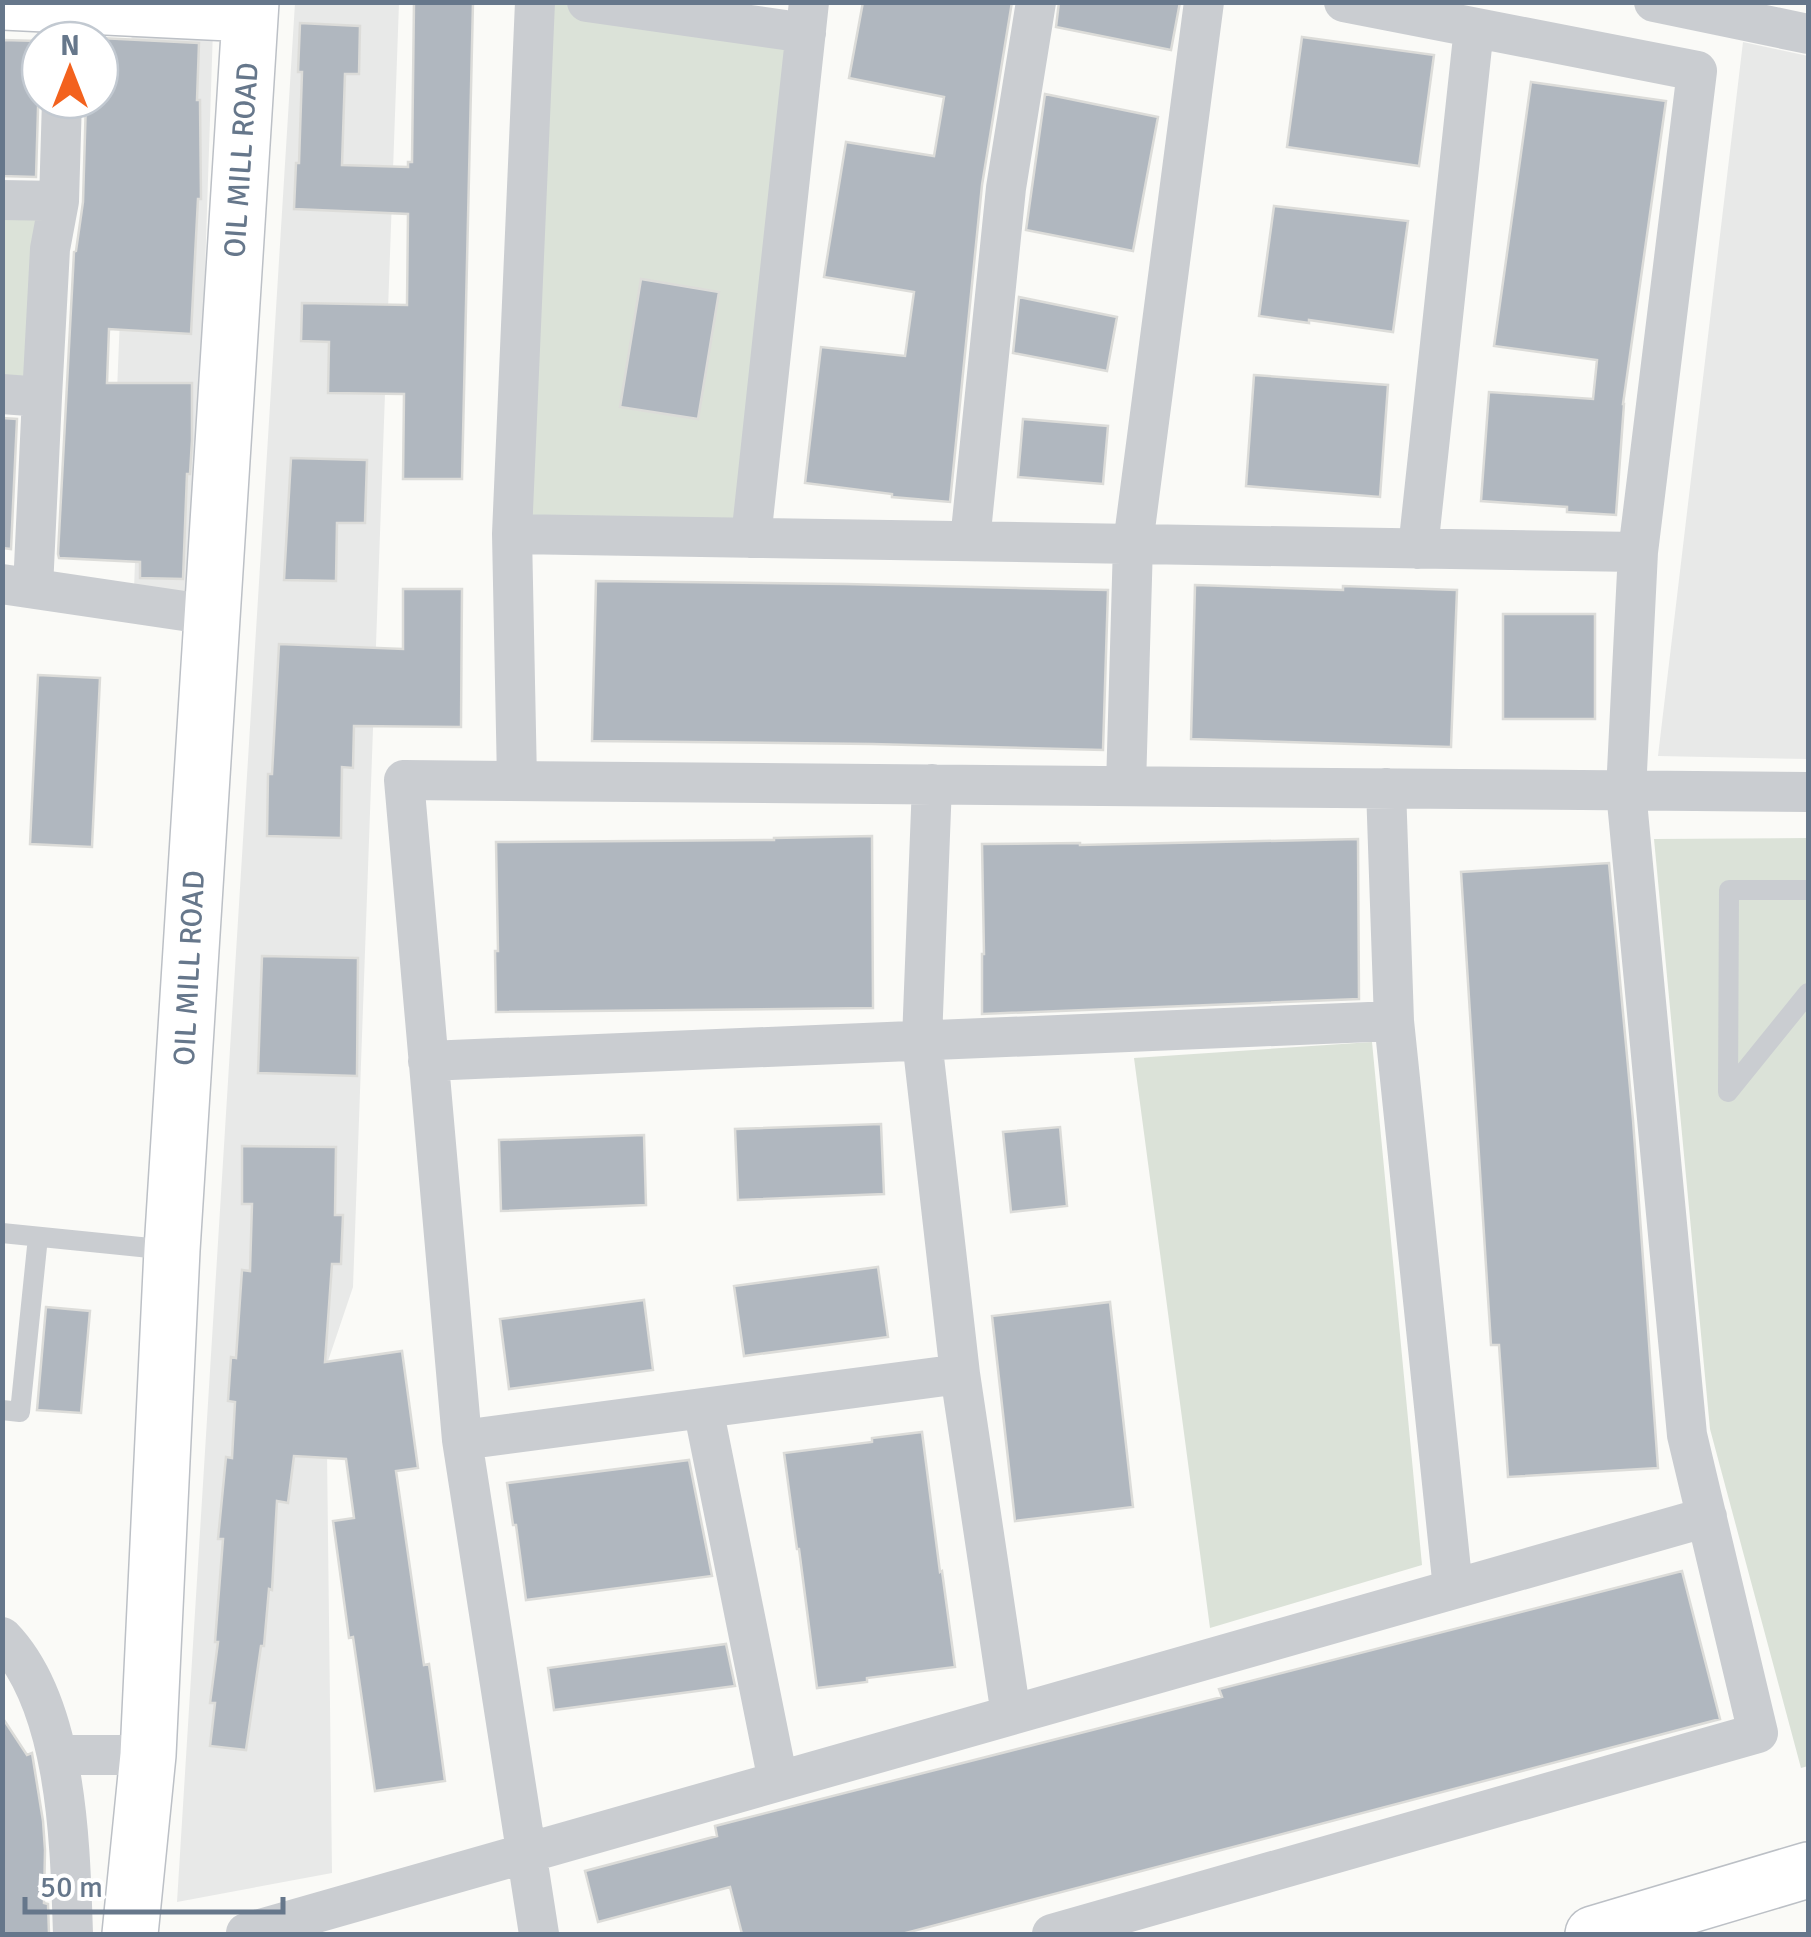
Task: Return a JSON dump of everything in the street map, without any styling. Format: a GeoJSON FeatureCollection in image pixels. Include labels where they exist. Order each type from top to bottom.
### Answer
{"type":"FeatureCollection","features":[{"type":"Feature","properties":{"kind":"main road"},"geometry":{"type":"LineString","coordinates":[[42,11],[251,8]]}},
{"type":"Feature","properties":{"kind":"main road","name":"OIL MILL ROAD"},"geometry":{"type":"LineString","coordinates":[[130,1934],[148,1756],[172,1250],[251,8]]}},
{"type":"Feature","properties":{"kind":"main road"},"geometry":{"type":"LineString","coordinates":[[1593,1934],[1808,1870]]}},
{"type":"Feature","properties":{"kind":"main road"},"geometry":{"type":"LineString","coordinates":[[1717,1934],[1808,1905]]}},
{"type":"Feature","properties":{"kind":"street"},"geometry":{"type":"LineString","coordinates":[[517,780],[512,534],[535,2]]}},
{"type":"Feature","properties":{"kind":"street"},"geometry":{"type":"LineString","coordinates":[[587,2],[807,18],[750,538]]}},
{"type":"Feature","properties":{"kind":"street"},"geometry":{"type":"LineString","coordinates":[[970,541],[1006,188],[1036,2]]}},
{"type":"Feature","properties":{"kind":"street"},"geometry":{"type":"LineString","coordinates":[[1126,786],[1132,544],[1204,2]]}},
{"type":"Feature","properties":{"kind":"street"},"geometry":{"type":"LineString","coordinates":[[1052,1934],[1758,1732],[1687,1435],[1626,791],[1638,552],[1697,72],[1344,2]]}},
{"type":"Feature","properties":{"kind":"street"},"geometry":{"type":"LineString","coordinates":[[1654,2],[1808,34]]}},
{"type":"Feature","properties":{"kind":"street"},"geometry":{"type":"LineString","coordinates":[[1418,549],[1474,28]]}},
{"type":"Feature","properties":{"kind":"street"},"geometry":{"type":"LineString","coordinates":[[61,120],[59,201],[50,249],[42,397],[18,586],[211,615]]}},
{"type":"Feature","properties":{"kind":"street"},"geometry":{"type":"LineString","coordinates":[[2,200],[59,201]]}},
{"type":"Feature","properties":{"kind":"street"},"geometry":{"type":"LineString","coordinates":[[2,394],[42,397]]}},
{"type":"Feature","properties":{"kind":"street"},"geometry":{"type":"LineString","coordinates":[[512,534],[1638,552]]}},
{"type":"Feature","properties":{"kind":"street"},"geometry":{"type":"LineString","coordinates":[[540,1934],[462,1440],[404,780],[1808,792]]}},
{"type":"Feature","properties":{"kind":"street"},"geometry":{"type":"LineString","coordinates":[[932,784],[922,1040],[960,1374],[1011,1715]]}},
{"type":"Feature","properties":{"kind":"street"},"geometry":{"type":"LineString","coordinates":[[1386,788],[1394,1021],[1453,1590]]}},
{"type":"Feature","properties":{"kind":"street"},"geometry":{"type":"LineString","coordinates":[[428,1061],[1394,1021]]}},
{"type":"Feature","properties":{"kind":"street"},"geometry":{"type":"LineString","coordinates":[[462,1440],[960,1374]]}},
{"type":"Feature","properties":{"kind":"street"},"geometry":{"type":"LineString","coordinates":[[704,1408],[778,1781]]}},
{"type":"Feature","properties":{"kind":"street"},"geometry":{"type":"LineString","coordinates":[[246,1933],[1707,1518]]}},
{"type":"Feature","properties":{"kind":"street"},"geometry":{"type":"LineString","coordinates":[[2,1638],[17,1652],[38,1696],[58,1756],[73,1934]]}},
{"type":"Feature","properties":{"kind":"street"},"geometry":{"type":"LineString","coordinates":[[58,1756],[148,1756]]}},
{"type":"Feature","properties":{"kind":"lane"},"geometry":{"type":"LineString","coordinates":[[1808,890],[1729,890],[1728,1092],[1808,993]]}},
{"type":"Feature","properties":{"kind":"lane"},"geometry":{"type":"LineString","coordinates":[[2,1234],[172,1250]]}},
{"type":"Feature","properties":{"kind":"lane"},"geometry":{"type":"LineString","coordinates":[[2,1410],[20,1412],[38,1237]]}},
{"type":"Feature","properties":{"kind":"shaded area"},"geometry":{"type":"Polygon","coordinates":[[[295,3],[399,3],[353,1287],[326,1367],[332,1873],[177,1902],[295,3]]]}},
{"type":"Feature","properties":{"kind":"shaded area"},"geometry":{"type":"Polygon","coordinates":[[[535,3],[587,3],[806,33],[751,538],[512,534],[535,3]]]}},
{"type":"Feature","properties":{"kind":"shaded area"},"geometry":{"type":"Polygon","coordinates":[[[132,26],[213,29],[194,602],[134,590],[141,393],[117,391],[132,26]]]}},
{"type":"Feature","properties":{"kind":"shaded area"},"geometry":{"type":"Polygon","coordinates":[[[1743,42],[1808,56],[1808,759],[1658,756],[1743,42]]]}},
{"type":"Feature","properties":{"kind":"shaded area"},"geometry":{"type":"Polygon","coordinates":[[[2,205],[46,206],[37,392],[3,389],[2,205]]]}},
{"type":"Feature","properties":{"kind":"shaded area"},"geometry":{"type":"Polygon","coordinates":[[[1808,838],[1808,1766],[1801,1768],[1710,1429],[1654,839],[1808,838]]]}},
{"type":"Feature","properties":{"kind":"shaded area"},"geometry":{"type":"Polygon","coordinates":[[[1372,1042],[1422,1565],[1210,1628],[1134,1058],[1372,1042]]]}},
{"type":"Feature","properties":{"kind":"building"},"geometry":{"type":"Polygon","coordinates":[[[414,2],[473,2],[462,479],[403,479],[404,394],[328,393],[329,342],[301,341],[302,303],[407,305],[408,214],[294,209],[302,72],[298,72],[300,23],[360,26],[359,74],[345,74],[342,165],[408,167],[408,162],[412,162],[414,2]]]}},
{"type":"Feature","properties":{"kind":"building"},"geometry":{"type":"Polygon","coordinates":[[[863,2],[1012,2],[982,185],[950,502],[805,483],[821,347],[905,356],[914,292],[824,277],[846,142],[934,156],[944,97],[849,78],[863,2]]]}},
{"type":"Feature","properties":{"kind":"building"},"geometry":{"type":"Polygon","coordinates":[[[1059,2],[1180,2],[1171,50],[1056,27],[1059,2]]]}},
{"type":"Feature","properties":{"kind":"building"},"geometry":{"type":"Polygon","coordinates":[[[1302,37],[1434,55],[1419,166],[1287,147],[1302,37]]]}},
{"type":"Feature","properties":{"kind":"building"},"geometry":{"type":"Polygon","coordinates":[[[120,39],[199,43],[201,199],[191,334],[109,329],[107,383],[192,383],[183,579],[140,578],[140,562],[59,558],[74,252],[83,202],[85,120],[120,120],[120,39]]]}},
{"type":"Feature","properties":{"kind":"building"},"geometry":{"type":"Polygon","coordinates":[[[2,40],[20,40],[20,120],[38,120],[36,177],[2,176],[2,40]]]}},
{"type":"Feature","properties":{"kind":"building"},"geometry":{"type":"Polygon","coordinates":[[[1531,82],[1666,101],[1623,404],[1616,515],[1481,501],[1489,392],[1593,399],[1597,360],[1494,346],[1531,82]]]}},
{"type":"Feature","properties":{"kind":"building"},"geometry":{"type":"Polygon","coordinates":[[[1045,94],[1158,117],[1133,251],[1026,230],[1045,94]]]}},
{"type":"Feature","properties":{"kind":"building"},"geometry":{"type":"Polygon","coordinates":[[[1274,206],[1408,221],[1393,332],[1259,316],[1274,206]]]}},
{"type":"Feature","properties":{"kind":"building"},"geometry":{"type":"Polygon","coordinates":[[[641,279],[719,292],[698,419],[620,407],[641,279]]]}},
{"type":"Feature","properties":{"kind":"building"},"geometry":{"type":"Polygon","coordinates":[[[1019,297],[1117,317],[1107,371],[1013,353],[1019,297]]]}},
{"type":"Feature","properties":{"kind":"building"},"geometry":{"type":"Polygon","coordinates":[[[1254,375],[1388,385],[1380,497],[1246,486],[1254,375]]]}},
{"type":"Feature","properties":{"kind":"building"},"geometry":{"type":"Polygon","coordinates":[[[2,418],[17,419],[11,549],[2,548],[2,418]]]}},
{"type":"Feature","properties":{"kind":"building"},"geometry":{"type":"Polygon","coordinates":[[[1023,419],[1108,426],[1103,484],[1018,477],[1023,419]]]}},
{"type":"Feature","properties":{"kind":"building"},"geometry":{"type":"Polygon","coordinates":[[[291,458],[367,460],[365,523],[337,523],[336,581],[284,580],[291,458]]]}},
{"type":"Feature","properties":{"kind":"building"},"geometry":{"type":"Polygon","coordinates":[[[596,581],[1108,590],[1103,750],[592,741],[596,581]]]}},
{"type":"Feature","properties":{"kind":"building"},"geometry":{"type":"Polygon","coordinates":[[[1195,585],[1457,590],[1451,747],[1191,739],[1195,585]]]}},
{"type":"Feature","properties":{"kind":"building"},"geometry":{"type":"Polygon","coordinates":[[[403,589],[462,589],[461,727],[354,726],[353,768],[342,767],[341,838],[267,836],[279,644],[403,649],[403,589]]]}},
{"type":"Feature","properties":{"kind":"building"},"geometry":{"type":"Polygon","coordinates":[[[1503,614],[1595,614],[1595,719],[1503,719],[1503,614]]]}},
{"type":"Feature","properties":{"kind":"building"},"geometry":{"type":"Polygon","coordinates":[[[38,675],[100,678],[92,847],[30,844],[38,675]]]}},
{"type":"Feature","properties":{"kind":"building"},"geometry":{"type":"Polygon","coordinates":[[[872,836],[873,1008],[496,1012],[496,842],[872,836]]]}},
{"type":"Feature","properties":{"kind":"building"},"geometry":{"type":"Polygon","coordinates":[[[1358,839],[1359,999],[982,1014],[982,844],[1358,839]]]}},
{"type":"Feature","properties":{"kind":"building"},"geometry":{"type":"Polygon","coordinates":[[[1609,863],[1633,1120],[1658,1468],[1508,1477],[1499,1345],[1491,1345],[1461,872],[1609,863]]]}},
{"type":"Feature","properties":{"kind":"building"},"geometry":{"type":"Polygon","coordinates":[[[262,956],[358,958],[357,1076],[258,1073],[262,956]]]}},
{"type":"Feature","properties":{"kind":"building"},"geometry":{"type":"Polygon","coordinates":[[[881,1124],[884,1194],[738,1200],[735,1129],[881,1124]]]}},
{"type":"Feature","properties":{"kind":"building"},"geometry":{"type":"Polygon","coordinates":[[[1060,1127],[1067,1206],[1011,1212],[1003,1132],[1060,1127]]]}},
{"type":"Feature","properties":{"kind":"building"},"geometry":{"type":"Polygon","coordinates":[[[644,1135],[646,1205],[501,1211],[499,1140],[644,1135]]]}},
{"type":"Feature","properties":{"kind":"building"},"geometry":{"type":"Polygon","coordinates":[[[242,1146],[336,1147],[335,1215],[343,1215],[341,1264],[332,1264],[325,1362],[402,1351],[418,1468],[396,1471],[445,1781],[375,1791],[333,1521],[354,1518],[346,1459],[294,1456],[288,1503],[277,1501],[272,1590],[269,1589],[264,1646],[246,1750],[210,1746],[223,1539],[218,1539],[226,1457],[232,1458],[235,1402],[228,1401],[231,1357],[236,1358],[242,1270],[250,1271],[252,1204],[242,1204],[242,1146]]]}},
{"type":"Feature","properties":{"kind":"building"},"geometry":{"type":"Polygon","coordinates":[[[878,1267],[888,1337],[744,1356],[734,1286],[878,1267]]]}},
{"type":"Feature","properties":{"kind":"building"},"geometry":{"type":"Polygon","coordinates":[[[644,1300],[653,1370],[509,1389],[500,1319],[644,1300]]]}},
{"type":"Feature","properties":{"kind":"building"},"geometry":{"type":"Polygon","coordinates":[[[1110,1302],[1133,1507],[1015,1521],[992,1316],[1110,1302]]]}},
{"type":"Feature","properties":{"kind":"building"},"geometry":{"type":"Polygon","coordinates":[[[46,1307],[90,1311],[81,1413],[37,1410],[46,1307]]]}},
{"type":"Feature","properties":{"kind":"building"},"geometry":{"type":"Polygon","coordinates":[[[922,1432],[955,1667],[817,1688],[784,1453],[922,1432]]]}},
{"type":"Feature","properties":{"kind":"building"},"geometry":{"type":"Polygon","coordinates":[[[689,1460],[712,1576],[526,1600],[507,1483],[689,1460]]]}},
{"type":"Feature","properties":{"kind":"building"},"geometry":{"type":"Polygon","coordinates":[[[1682,1571],[1720,1719],[902,1934],[742,1934],[730,1887],[598,1922],[585,1871],[717,1836],[715,1826],[1222,1697],[1219,1689],[1682,1571]]]}},
{"type":"Feature","properties":{"kind":"building"},"geometry":{"type":"Polygon","coordinates":[[[726,1644],[735,1686],[554,1710],[548,1668],[726,1644]]]}},
{"type":"Feature","properties":{"kind":"building"},"geometry":{"type":"Polygon","coordinates":[[[2,1717],[27,1755],[32,1753],[43,1821],[44,1903],[48,1904],[49,1934],[2,1934],[2,1717]]]}}]}
